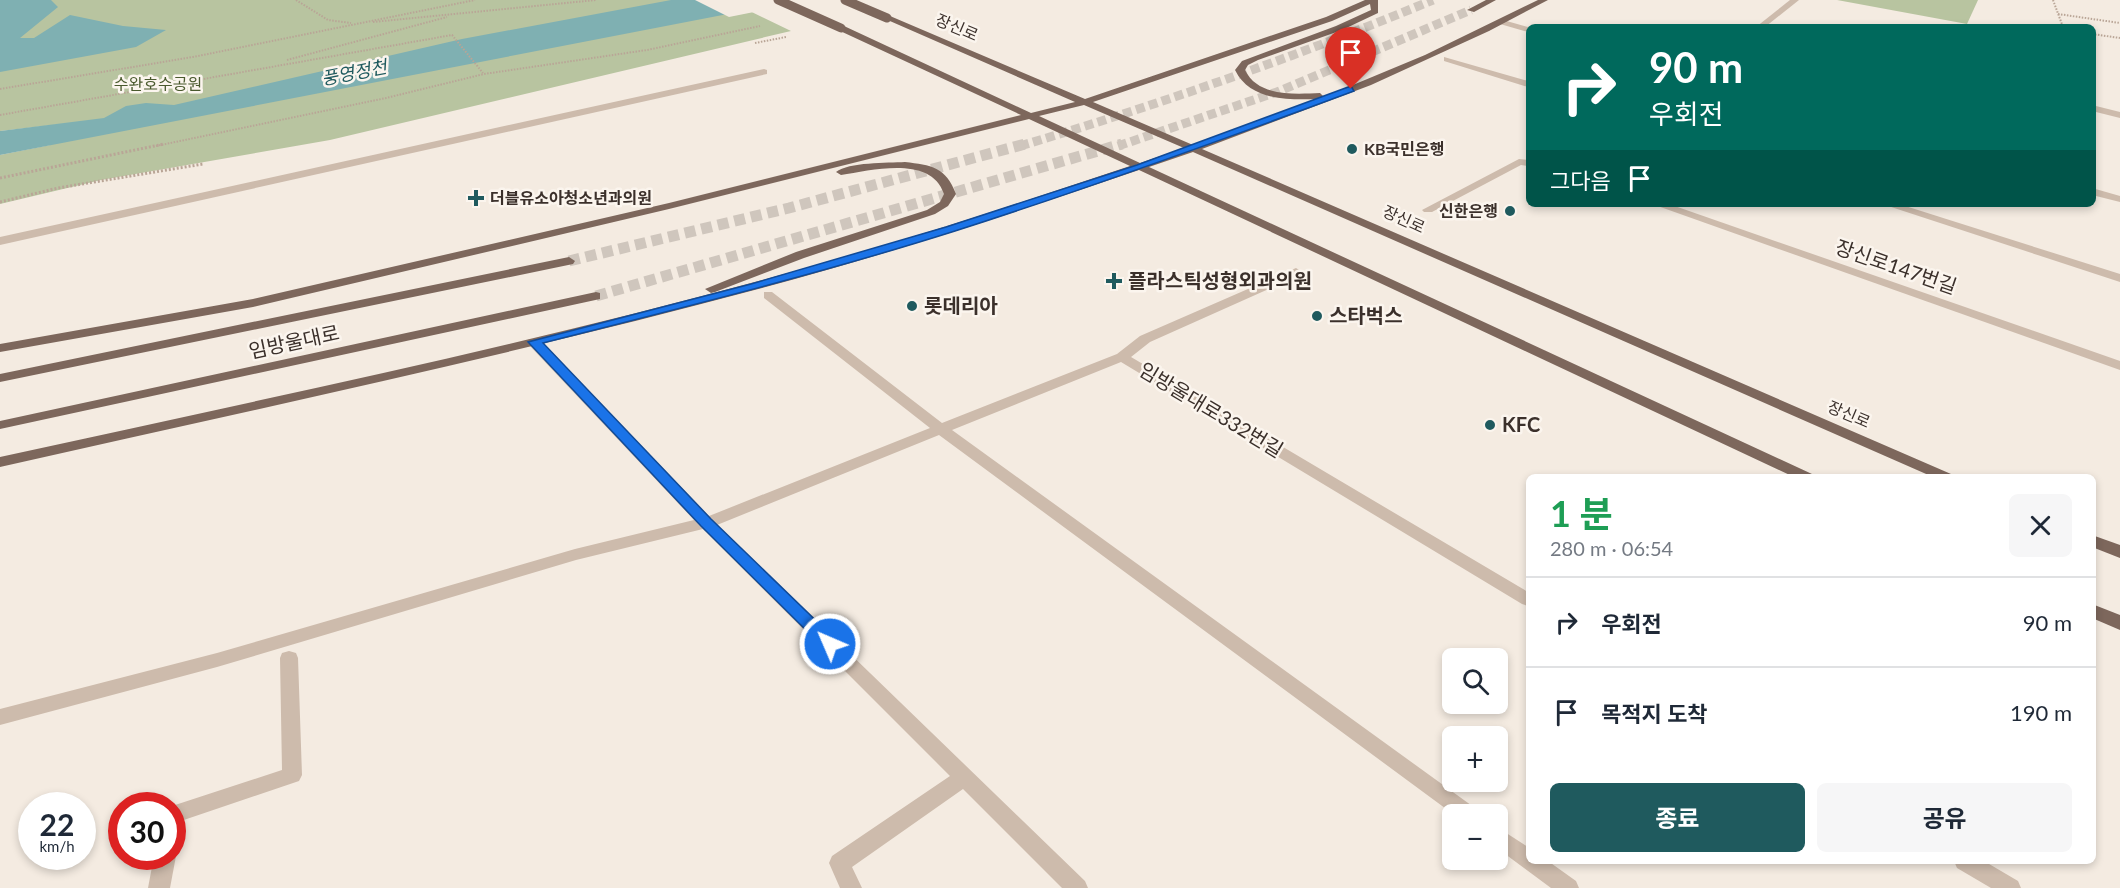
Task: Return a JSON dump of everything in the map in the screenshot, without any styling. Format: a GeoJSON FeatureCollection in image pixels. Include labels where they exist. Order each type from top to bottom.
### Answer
{"type":"FeatureCollection","features":[{"type":"Feature","properties":{"kind":"main road"},"geometry":{"type":"LineString","coordinates":[[778,0],[1802,474]]}},
{"type":"Feature","properties":{"kind":"main road","name":"장신로"},"geometry":{"type":"LineString","coordinates":[[845,0],[1192,148],[1939,474]]}},
{"type":"Feature","properties":{"kind":"main road"},"geometry":{"type":"LineString","coordinates":[[0,348],[253,303],[669,206],[1085,102],[1329,19],[1373,0],[1375,11],[1339,28],[1255,58],[1245,63],[1240,70],[1242,77],[1250,84],[1281,94],[1320,96],[1351,89]]}},
{"type":"Feature","properties":{"kind":"main road"},"geometry":{"type":"LineString","coordinates":[[1471,10],[1492,0]]}},
{"type":"Feature","properties":{"kind":"main road"},"geometry":{"type":"LineString","coordinates":[[0,462],[534,342],[755,286],[938,232],[1140,167],[1351,89],[1401,69],[1503,22],[1544,0]]}},
{"type":"Feature","properties":{"kind":"main road"},"geometry":{"type":"LineString","coordinates":[[664,309],[800,255],[931,212],[944,204],[950,194],[949,185],[942,176],[928,170],[890,165],[669,206]]}},
{"type":"Feature","properties":{"kind":"main road","name":"임방울대로"},"geometry":{"type":"LineString","coordinates":[[0,378],[569,261]]}},
{"type":"Feature","properties":{"kind":"main road","name":"임방울대로"},"geometry":{"type":"LineString","coordinates":[[0,425],[596,296]]}},
{"type":"Feature","properties":{"kind":"main road"},"geometry":{"type":"LineString","coordinates":[[2096,542],[2120,552]]}},
{"type":"Feature","properties":{"kind":"main road"},"geometry":{"type":"LineString","coordinates":[[2096,612],[2120,623]]}},
{"type":"Feature","properties":{"kind":"street"},"geometry":{"type":"LineString","coordinates":[[1764,24],[1795,0]]}},
{"type":"Feature","properties":{"kind":"street"},"geometry":{"type":"LineString","coordinates":[[1503,22],[1526,29]]}},
{"type":"Feature","properties":{"kind":"street"},"geometry":{"type":"LineString","coordinates":[[1447,59],[1526,83]]}},
{"type":"Feature","properties":{"kind":"street"},"geometry":{"type":"LineString","coordinates":[[0,241],[764,72]]}},
{"type":"Feature","properties":{"kind":"street"},"geometry":{"type":"LineString","coordinates":[[2096,109],[2120,115]]}},
{"type":"Feature","properties":{"kind":"street"},"geometry":{"type":"LineString","coordinates":[[1428,210],[1519,162],[1526,163]]}},
{"type":"Feature","properties":{"kind":"street"},"geometry":{"type":"LineString","coordinates":[[2096,192],[2120,199]]}},
{"type":"Feature","properties":{"kind":"street","name":"장신로147번길"},"geometry":{"type":"LineString","coordinates":[[1667,207],[2120,366]]}},
{"type":"Feature","properties":{"kind":"street"},"geometry":{"type":"LineString","coordinates":[[1897,207],[2120,278]]}},
{"type":"Feature","properties":{"kind":"street"},"geometry":{"type":"LineString","coordinates":[[1122,357],[1145,339],[1296,272]]}},
{"type":"Feature","properties":{"kind":"street"},"geometry":{"type":"LineString","coordinates":[[768,295],[939,428],[1454,804]]}},
{"type":"Feature","properties":{"kind":"street"},"geometry":{"type":"LineString","coordinates":[[534,342],[706,522],[1077,888]]}},
{"type":"Feature","properties":{"kind":"street","name":"임방울대로332번길"},"geometry":{"type":"LineString","coordinates":[[0,717],[217,660],[586,552],[706,522],[1122,357],[1526,599]]}},
{"type":"Feature","properties":{"kind":"street"},"geometry":{"type":"LineString","coordinates":[[186,810],[292,775],[289,658]]}},
{"type":"Feature","properties":{"kind":"street"},"geometry":{"type":"LineString","coordinates":[[851,888],[840,864],[965,777]]}},
{"type":"Feature","properties":{"kind":"street"},"geometry":{"type":"LineString","coordinates":[[1508,844],[1526,857]]}},
{"type":"Feature","properties":{"kind":"street"},"geometry":{"type":"LineString","coordinates":[[1535,864],[1568,888]]}},
{"type":"Feature","properties":{"kind":"street"},"geometry":{"type":"LineString","coordinates":[[1970,864],[2010,888]]}},
{"type":"Feature","properties":{"kind":"street"},"geometry":{"type":"LineString","coordinates":[[159,888],[162,870]]}},
{"type":"Feature","properties":{"kind":"path"},"geometry":{"type":"LineString","coordinates":[[296,0],[328,20],[355,24],[596,0]]}},
{"type":"Feature","properties":{"kind":"path"},"geometry":{"type":"LineString","coordinates":[[0,89],[193,57],[475,0]]}},
{"type":"Feature","properties":{"kind":"path"},"geometry":{"type":"LineString","coordinates":[[2053,0],[2062,24]]}},
{"type":"Feature","properties":{"kind":"path"},"geometry":{"type":"LineString","coordinates":[[2058,14],[2120,23]]}},
{"type":"Feature","properties":{"kind":"path"},"geometry":{"type":"LineString","coordinates":[[260,67],[420,26],[450,16]]}},
{"type":"Feature","properties":{"kind":"path"},"geometry":{"type":"LineString","coordinates":[[0,178],[387,98],[484,74],[647,50],[760,26]]}},
{"type":"Feature","properties":{"kind":"path"},"geometry":{"type":"LineString","coordinates":[[0,115],[260,67],[452,35],[484,74]]}},
{"type":"Feature","properties":{"kind":"path"},"geometry":{"type":"LineString","coordinates":[[2096,35],[2120,38]]}},
{"type":"Feature","properties":{"kind":"green space","name":"수완호수공원"},"geometry":{"type":"Polygon","coordinates":[[[0,0],[727,0],[791,31],[330,140],[101,180],[0,204],[0,155],[50,145],[80,122],[0,131],[0,0]]]}},
{"type":"Feature","properties":{"kind":"green space"},"geometry":{"type":"Polygon","coordinates":[[[1837,0],[1978,0],[1967,24],[1837,0]]]}},
{"type":"Feature","properties":{"kind":"water","name":"수완호수공원"},"geometry":{"type":"Polygon","coordinates":[[[0,0],[51,0],[58,7],[20,38],[34,38],[70,15],[123,26],[166,30],[136,47],[0,72],[0,0]]]}},
{"type":"Feature","properties":{"kind":"water","name":"풍영정천"},"geometry":{"type":"Polygon","coordinates":[[[671,0],[800,0],[0,155],[0,131],[104,118],[126,106],[146,103],[174,105],[462,39],[671,0]]]}},
{"type":"Feature","properties":{"kind":"pier"},"geometry":{"type":"Polygon","coordinates":[[[695,0],[803,0],[800,3],[729,17],[695,0]]]}},
{"type":"Feature","properties":{"kind":"tunnel"},"geometry":{"type":"LineString","coordinates":[[1020,146],[1229,78],[1331,41],[1433,0]]}},
{"type":"Feature","properties":{"kind":"tunnel"},"geometry":{"type":"LineString","coordinates":[[1118,146],[1277,92],[1471,10]]}},
{"type":"Feature","properties":{"kind":"tunnel"},"geometry":{"type":"LineString","coordinates":[[569,261],[789,208],[1025,144]]}},
{"type":"Feature","properties":{"kind":"tunnel"},"geometry":{"type":"LineString","coordinates":[[596,296],[1122,144]]}},
{"type":"Feature","properties":{"kind":"place","name":"KB국민은행"},"geometry":{"type":"Point","coordinates":[1352,149]}},
{"type":"Feature","properties":{"kind":"place","name":"더블유소아청소년과의원"},"geometry":{"type":"Point","coordinates":[476,198]}},
{"type":"Feature","properties":{"kind":"place","name":"신한은행"},"geometry":{"type":"Point","coordinates":[1510,211]}},
{"type":"Feature","properties":{"kind":"place","name":"플라스틱성형외과의원"},"geometry":{"type":"Point","coordinates":[1114,281]}},
{"type":"Feature","properties":{"kind":"place","name":"롯데리아"},"geometry":{"type":"Point","coordinates":[912,306]}},
{"type":"Feature","properties":{"kind":"place","name":"스타벅스"},"geometry":{"type":"Point","coordinates":[1317,316]}},
{"type":"Feature","properties":{"kind":"place","name":"KFC"},"geometry":{"type":"Point","coordinates":[1490,425]}},
{"type":"Feature","properties":{"kind":"route"},"geometry":{"type":"LineString","coordinates":[[830,644],[706,522],[534,342],[755,286],[950,229],[1140,167],[1351,89]]}}]}
